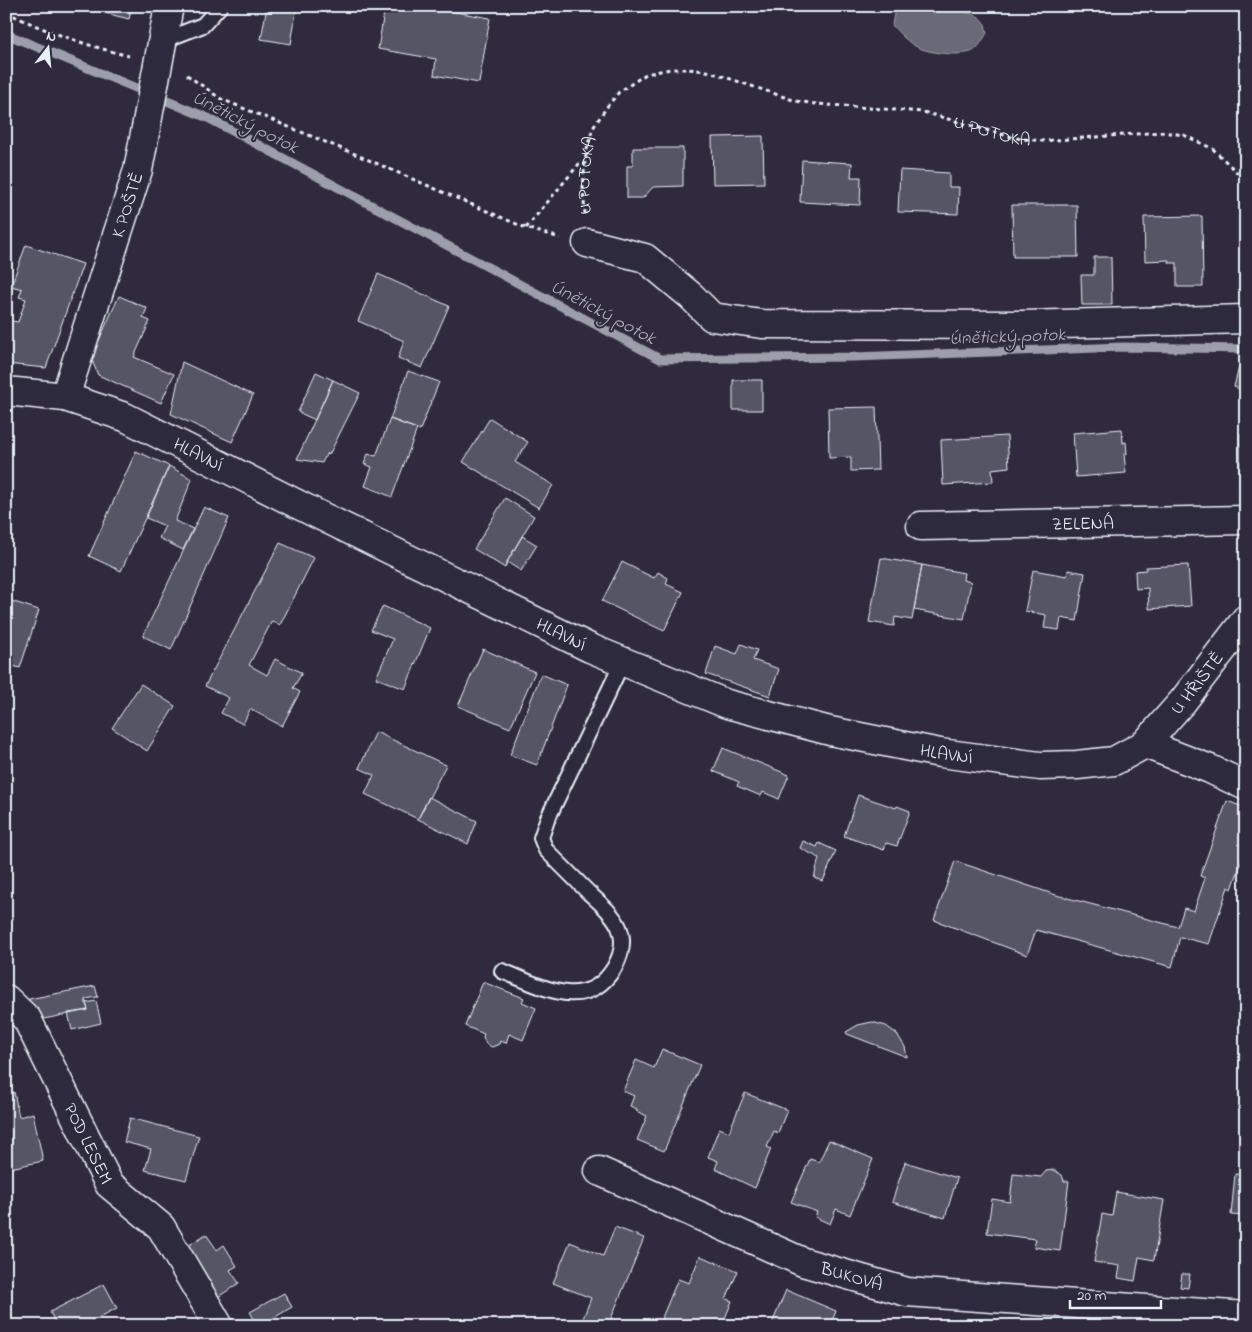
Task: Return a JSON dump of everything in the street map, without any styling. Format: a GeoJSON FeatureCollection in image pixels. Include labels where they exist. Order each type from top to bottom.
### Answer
{"type":"FeatureCollection","features":[{"type":"Feature","properties":{"kind":"street","name":"K POŠTĚ"},"geometry":{"type":"LineString","coordinates":[[65,397],[138,170],[169,6]]}},
{"type":"Feature","properties":{"kind":"street"},"geometry":{"type":"LineString","coordinates":[[587,243],[645,258],[691,296],[712,317],[762,324],[1023,325],[1246,319]]}},
{"type":"Feature","properties":{"kind":"street","name":"HLAVNÍ"},"geometry":{"type":"LineString","coordinates":[[6,391],[65,397],[125,417],[581,644],[727,704],[830,731],[940,752],[1040,766],[1114,761],[1145,744]]}},
{"type":"Feature","properties":{"kind":"street","name":"ZELENÁ"},"geometry":{"type":"LineString","coordinates":[[921,526],[1246,520]]}},
{"type":"Feature","properties":{"kind":"street","name":"U HŘIŠTĚ"},"geometry":{"type":"LineString","coordinates":[[1145,744],[1183,701],[1246,619]]}},
{"type":"Feature","properties":{"kind":"street"},"geometry":{"type":"LineString","coordinates":[[1145,744],[1210,769],[1246,786]]}},
{"type":"Feature","properties":{"kind":"street","name":"POD LESEM"},"geometry":{"type":"LineString","coordinates":[[6,999],[26,1019],[109,1184],[161,1227],[219,1326]]}},
{"type":"Feature","properties":{"kind":"street","name":"BUKOVÁ"},"geometry":{"type":"LineString","coordinates":[[599,1171],[803,1262],[907,1292],[1120,1317],[1246,1316]]}},
{"type":"Feature","properties":{"kind":"lane"},"geometry":{"type":"LineString","coordinates":[[160,52],[203,25],[220,6]]}},
{"type":"Feature","properties":{"kind":"lane"},"geometry":{"type":"LineString","coordinates":[[502,971],[557,993],[572,994],[590,991],[602,984],[618,962],[622,949],[619,927],[608,912],[546,850],[541,838],[547,820],[623,661]]}},
{"type":"Feature","properties":{"kind":"path"},"geometry":{"type":"LineString","coordinates":[[6,12],[40,29],[90,46],[160,52],[176,68],[221,99],[526,228],[556,238],[587,243]]}},
{"type":"Feature","properties":{"kind":"path","name":"U POTOKA"},"geometry":{"type":"LineString","coordinates":[[587,243],[583,189],[588,144],[594,128],[606,108],[619,92],[646,74],[670,69],[707,71],[796,100],[816,104],[923,112],[1015,138],[1043,141],[1162,132],[1184,136],[1213,149],[1246,181]]}},
{"type":"Feature","properties":{"kind":"path"},"geometry":{"type":"LineString","coordinates":[[526,228],[579,164],[585,161]]}},
{"type":"Feature","properties":{"kind":"water"},"geometry":{"type":"Polygon","coordinates":[[[898,6],[945,6],[960,10],[978,16],[985,24],[987,33],[976,49],[971,52],[948,54],[924,50],[907,41],[892,25],[895,8],[898,6]]]}},
{"type":"Feature","properties":{"kind":"building"},"geometry":{"type":"Polygon","coordinates":[[[76,6],[132,6],[129,19],[76,6]]]}},
{"type":"Feature","properties":{"kind":"building"},"geometry":{"type":"Polygon","coordinates":[[[267,6],[297,6],[291,44],[261,39],[267,6]]]}},
{"type":"Feature","properties":{"kind":"building"},"geometry":{"type":"Polygon","coordinates":[[[385,6],[421,6],[490,18],[479,83],[434,75],[436,59],[378,49],[385,6]]]}},
{"type":"Feature","properties":{"kind":"building"},"geometry":{"type":"Polygon","coordinates":[[[763,136],[764,183],[713,184],[712,137],[763,136]]]}},
{"type":"Feature","properties":{"kind":"building"},"geometry":{"type":"Polygon","coordinates":[[[633,148],[683,148],[683,186],[653,187],[643,198],[627,198],[627,166],[633,166],[633,148]]]}},
{"type":"Feature","properties":{"kind":"building"},"geometry":{"type":"Polygon","coordinates":[[[802,160],[852,163],[851,177],[861,177],[860,205],[800,202],[802,160]]]}},
{"type":"Feature","properties":{"kind":"building"},"geometry":{"type":"Polygon","coordinates":[[[900,170],[949,173],[949,187],[959,187],[958,214],[898,212],[900,170]]]}},
{"type":"Feature","properties":{"kind":"building"},"geometry":{"type":"Polygon","coordinates":[[[1012,205],[1077,205],[1078,257],[1013,257],[1012,205]]]}},
{"type":"Feature","properties":{"kind":"building"},"geometry":{"type":"Polygon","coordinates":[[[1202,216],[1203,287],[1177,287],[1177,263],[1169,263],[1169,260],[1145,261],[1144,217],[1202,216]]]}},
{"type":"Feature","properties":{"kind":"building"},"geometry":{"type":"Polygon","coordinates":[[[26,245],[83,264],[46,368],[6,364],[6,320],[18,322],[26,299],[19,297],[22,289],[11,286],[26,245]]]}},
{"type":"Feature","properties":{"kind":"building"},"geometry":{"type":"Polygon","coordinates":[[[1094,257],[1111,257],[1112,305],[1082,305],[1081,275],[1094,275],[1094,257]]]}},
{"type":"Feature","properties":{"kind":"building"},"geometry":{"type":"Polygon","coordinates":[[[378,274],[449,306],[422,368],[398,358],[404,341],[358,321],[378,274]]]}},
{"type":"Feature","properties":{"kind":"building"},"geometry":{"type":"Polygon","coordinates":[[[119,296],[147,308],[143,318],[150,321],[134,357],[174,374],[161,403],[98,375],[91,358],[119,296]]]}},
{"type":"Feature","properties":{"kind":"building"},"geometry":{"type":"Polygon","coordinates":[[[182,362],[253,395],[232,442],[171,414],[182,362]]]}},
{"type":"Feature","properties":{"kind":"building"},"geometry":{"type":"Polygon","coordinates":[[[1239,367],[1246,369],[1246,395],[1242,394],[1243,390],[1234,387],[1239,367]]]}},
{"type":"Feature","properties":{"kind":"building"},"geometry":{"type":"Polygon","coordinates":[[[408,371],[439,382],[420,430],[390,419],[408,371]]]}},
{"type":"Feature","properties":{"kind":"building"},"geometry":{"type":"Polygon","coordinates":[[[316,372],[333,380],[315,420],[298,412],[316,372]]]}},
{"type":"Feature","properties":{"kind":"building"},"geometry":{"type":"Polygon","coordinates":[[[333,380],[360,393],[329,455],[327,453],[322,463],[297,459],[333,380]]]}},
{"type":"Feature","properties":{"kind":"building"},"geometry":{"type":"Polygon","coordinates":[[[733,380],[762,380],[762,410],[733,410],[733,380]]]}},
{"type":"Feature","properties":{"kind":"building"},"geometry":{"type":"Polygon","coordinates":[[[876,407],[878,470],[851,471],[851,457],[829,458],[828,408],[876,407]]]}},
{"type":"Feature","properties":{"kind":"building"},"geometry":{"type":"Polygon","coordinates":[[[490,418],[528,442],[515,462],[553,485],[539,508],[463,462],[490,418]]]}},
{"type":"Feature","properties":{"kind":"building"},"geometry":{"type":"Polygon","coordinates":[[[390,419],[417,429],[392,497],[365,486],[372,467],[364,464],[368,454],[376,456],[390,419]]]}},
{"type":"Feature","properties":{"kind":"building"},"geometry":{"type":"Polygon","coordinates":[[[1122,429],[1123,443],[1126,442],[1127,454],[1124,454],[1126,473],[1076,477],[1073,433],[1122,429]]]}},
{"type":"Feature","properties":{"kind":"building"},"geometry":{"type":"Polygon","coordinates":[[[1240,434],[1246,434],[1246,486],[1240,486],[1240,434]]]}},
{"type":"Feature","properties":{"kind":"building"},"geometry":{"type":"Polygon","coordinates":[[[1007,436],[1009,467],[992,469],[993,482],[943,485],[941,440],[1007,436]]]}},
{"type":"Feature","properties":{"kind":"building"},"geometry":{"type":"Polygon","coordinates":[[[136,451],[169,466],[121,571],[89,556],[136,451]]]}},
{"type":"Feature","properties":{"kind":"building"},"geometry":{"type":"Polygon","coordinates":[[[169,466],[192,479],[175,521],[193,529],[183,550],[159,538],[165,526],[146,518],[169,466]]]}},
{"type":"Feature","properties":{"kind":"building"},"geometry":{"type":"Polygon","coordinates":[[[505,498],[534,516],[505,568],[474,549],[505,498]]]}},
{"type":"Feature","properties":{"kind":"building"},"geometry":{"type":"Polygon","coordinates":[[[204,507],[229,518],[171,650],[143,636],[204,507]]]}},
{"type":"Feature","properties":{"kind":"building"},"geometry":{"type":"Polygon","coordinates":[[[522,536],[537,545],[521,571],[507,562],[522,536]]]}},
{"type":"Feature","properties":{"kind":"building"},"geometry":{"type":"Polygon","coordinates":[[[280,543],[314,558],[280,625],[272,621],[249,665],[267,675],[275,659],[302,673],[293,688],[300,692],[282,726],[250,709],[243,724],[221,713],[229,698],[205,686],[280,543]]]}},
{"type":"Feature","properties":{"kind":"building"},"geometry":{"type":"Polygon","coordinates":[[[881,558],[922,565],[912,620],[895,617],[894,626],[869,622],[881,558]]]}},
{"type":"Feature","properties":{"kind":"building"},"geometry":{"type":"Polygon","coordinates":[[[622,562],[654,578],[658,572],[668,578],[666,584],[683,592],[664,631],[602,601],[622,562]]]}},
{"type":"Feature","properties":{"kind":"building"},"geometry":{"type":"Polygon","coordinates":[[[922,565],[964,573],[963,580],[971,582],[964,619],[914,610],[922,565]]]}},
{"type":"Feature","properties":{"kind":"building"},"geometry":{"type":"Polygon","coordinates":[[[1188,565],[1191,606],[1149,609],[1148,588],[1136,589],[1135,571],[1146,570],[1146,567],[1188,565]]]}},
{"type":"Feature","properties":{"kind":"building"},"geometry":{"type":"Polygon","coordinates":[[[1033,570],[1067,576],[1068,570],[1085,573],[1077,621],[1061,618],[1059,630],[1044,628],[1046,615],[1025,611],[1033,570]]]}},
{"type":"Feature","properties":{"kind":"building"},"geometry":{"type":"Polygon","coordinates":[[[6,601],[39,610],[20,668],[6,664],[6,601]]]}},
{"type":"Feature","properties":{"kind":"building"},"geometry":{"type":"Polygon","coordinates":[[[383,606],[430,628],[405,689],[376,678],[393,639],[371,630],[383,606]]]}},
{"type":"Feature","properties":{"kind":"building"},"geometry":{"type":"Polygon","coordinates":[[[741,644],[757,650],[753,660],[779,669],[770,696],[706,674],[715,646],[737,654],[741,644]]]}},
{"type":"Feature","properties":{"kind":"building"},"geometry":{"type":"Polygon","coordinates":[[[483,649],[535,672],[510,728],[458,706],[483,649]]]}},
{"type":"Feature","properties":{"kind":"building"},"geometry":{"type":"Polygon","coordinates":[[[541,674],[567,685],[537,765],[510,755],[541,674]]]}},
{"type":"Feature","properties":{"kind":"building"},"geometry":{"type":"Polygon","coordinates":[[[141,684],[175,706],[147,751],[112,728],[141,684]]]}},
{"type":"Feature","properties":{"kind":"building"},"geometry":{"type":"Polygon","coordinates":[[[376,732],[446,765],[418,819],[365,794],[374,775],[359,768],[376,732]]]}},
{"type":"Feature","properties":{"kind":"building"},"geometry":{"type":"Polygon","coordinates":[[[723,748],[789,775],[779,799],[763,792],[761,796],[737,786],[739,782],[713,771],[723,748]]]}},
{"type":"Feature","properties":{"kind":"building"},"geometry":{"type":"Polygon","coordinates":[[[858,795],[910,811],[897,846],[886,843],[884,850],[844,836],[858,795]]]}},
{"type":"Feature","properties":{"kind":"building"},"geometry":{"type":"Polygon","coordinates":[[[429,797],[477,821],[468,844],[418,819],[429,797]]]}},
{"type":"Feature","properties":{"kind":"building"},"geometry":{"type":"Polygon","coordinates":[[[1227,801],[1246,808],[1246,849],[1232,889],[1228,887],[1209,944],[1180,937],[1172,967],[1036,930],[1027,955],[934,920],[955,861],[1056,895],[1178,927],[1184,908],[1194,911],[1205,878],[1200,876],[1227,801]]]}},
{"type":"Feature","properties":{"kind":"building"},"geometry":{"type":"Polygon","coordinates":[[[803,841],[817,847],[819,843],[836,851],[823,881],[814,878],[819,858],[800,848],[803,841]]]}},
{"type":"Feature","properties":{"kind":"building"},"geometry":{"type":"Polygon","coordinates":[[[483,982],[524,998],[522,1002],[536,1008],[523,1040],[509,1034],[506,1043],[500,1041],[499,1044],[492,1047],[486,1044],[483,1037],[484,1034],[465,1026],[483,982]]]}},
{"type":"Feature","properties":{"kind":"building"},"geometry":{"type":"Polygon","coordinates":[[[95,986],[98,997],[85,999],[88,1010],[34,1021],[29,999],[95,986]]]}},
{"type":"Feature","properties":{"kind":"building"},"geometry":{"type":"Polygon","coordinates":[[[96,1001],[101,1023],[72,1030],[68,1013],[88,1010],[86,1003],[96,1001]]]}},
{"type":"Feature","properties":{"kind":"building"},"geometry":{"type":"Polygon","coordinates":[[[872,1022],[886,1026],[897,1034],[905,1047],[907,1057],[846,1032],[858,1025],[872,1022]]]}},
{"type":"Feature","properties":{"kind":"building"},"geometry":{"type":"Polygon","coordinates":[[[662,1049],[700,1065],[664,1151],[637,1140],[647,1116],[630,1106],[634,1096],[623,1091],[636,1060],[654,1068],[662,1049]]]}},
{"type":"Feature","properties":{"kind":"building"},"geometry":{"type":"Polygon","coordinates":[[[14,1092],[19,1117],[33,1113],[43,1161],[6,1169],[6,1093],[14,1092]]]}},
{"type":"Feature","properties":{"kind":"building"},"geometry":{"type":"Polygon","coordinates":[[[745,1093],[787,1110],[778,1133],[774,1131],[767,1147],[771,1149],[755,1188],[715,1169],[718,1161],[708,1157],[719,1128],[729,1132],[745,1093]]]}},
{"type":"Feature","properties":{"kind":"building"},"geometry":{"type":"Polygon","coordinates":[[[130,1118],[199,1136],[186,1180],[145,1170],[151,1149],[124,1142],[130,1118]]]}},
{"type":"Feature","properties":{"kind":"building"},"geometry":{"type":"Polygon","coordinates":[[[829,1140],[873,1159],[850,1215],[836,1209],[830,1224],[815,1217],[817,1212],[791,1202],[810,1159],[819,1162],[829,1140]]]}},
{"type":"Feature","properties":{"kind":"building"},"geometry":{"type":"Polygon","coordinates":[[[905,1162],[957,1178],[945,1218],[892,1202],[905,1162]]]}},
{"type":"Feature","properties":{"kind":"building"},"geometry":{"type":"Polygon","coordinates":[[[1054,1170],[1062,1175],[1064,1181],[1069,1181],[1060,1251],[1034,1247],[1036,1239],[987,1233],[992,1199],[1010,1202],[1013,1174],[1041,1177],[1046,1171],[1054,1170]]]}},
{"type":"Feature","properties":{"kind":"building"},"geometry":{"type":"Polygon","coordinates":[[[1235,1174],[1246,1175],[1246,1216],[1231,1215],[1235,1174]]]}},
{"type":"Feature","properties":{"kind":"building"},"geometry":{"type":"Polygon","coordinates":[[[1116,1192],[1164,1200],[1154,1260],[1139,1257],[1135,1281],[1118,1278],[1120,1266],[1094,1262],[1102,1214],[1112,1216],[1116,1192]]]}},
{"type":"Feature","properties":{"kind":"building"},"geometry":{"type":"Polygon","coordinates":[[[615,1227],[644,1238],[608,1326],[580,1326],[591,1298],[553,1283],[570,1242],[603,1256],[615,1227]]]}},
{"type":"Feature","properties":{"kind":"building"},"geometry":{"type":"Polygon","coordinates":[[[206,1234],[217,1250],[224,1245],[237,1266],[230,1270],[239,1283],[215,1299],[182,1250],[206,1234]]]}},
{"type":"Feature","properties":{"kind":"building"},"geometry":{"type":"Polygon","coordinates":[[[700,1256],[738,1271],[726,1299],[732,1301],[722,1326],[673,1326],[661,1320],[678,1279],[689,1283],[700,1256]]]}},
{"type":"Feature","properties":{"kind":"building"},"geometry":{"type":"Polygon","coordinates":[[[1182,1274],[1190,1274],[1188,1288],[1180,1287],[1182,1274]]]}},
{"type":"Feature","properties":{"kind":"building"},"geometry":{"type":"Polygon","coordinates":[[[104,1284],[117,1308],[83,1326],[57,1326],[50,1312],[104,1284]]]}},
{"type":"Feature","properties":{"kind":"building"},"geometry":{"type":"Polygon","coordinates":[[[786,1290],[836,1311],[830,1326],[771,1326],[786,1290]]]}},
{"type":"Feature","properties":{"kind":"building"},"geometry":{"type":"Polygon","coordinates":[[[284,1293],[292,1307],[258,1326],[250,1312],[284,1293]]]}},
{"type":"Feature","properties":{"kind":"waterway","name":"Únětický potok"},"geometry":{"type":"LineString","coordinates":[[6,34],[208,118],[660,359],[854,357],[1123,347],[1246,349]]}}]}
